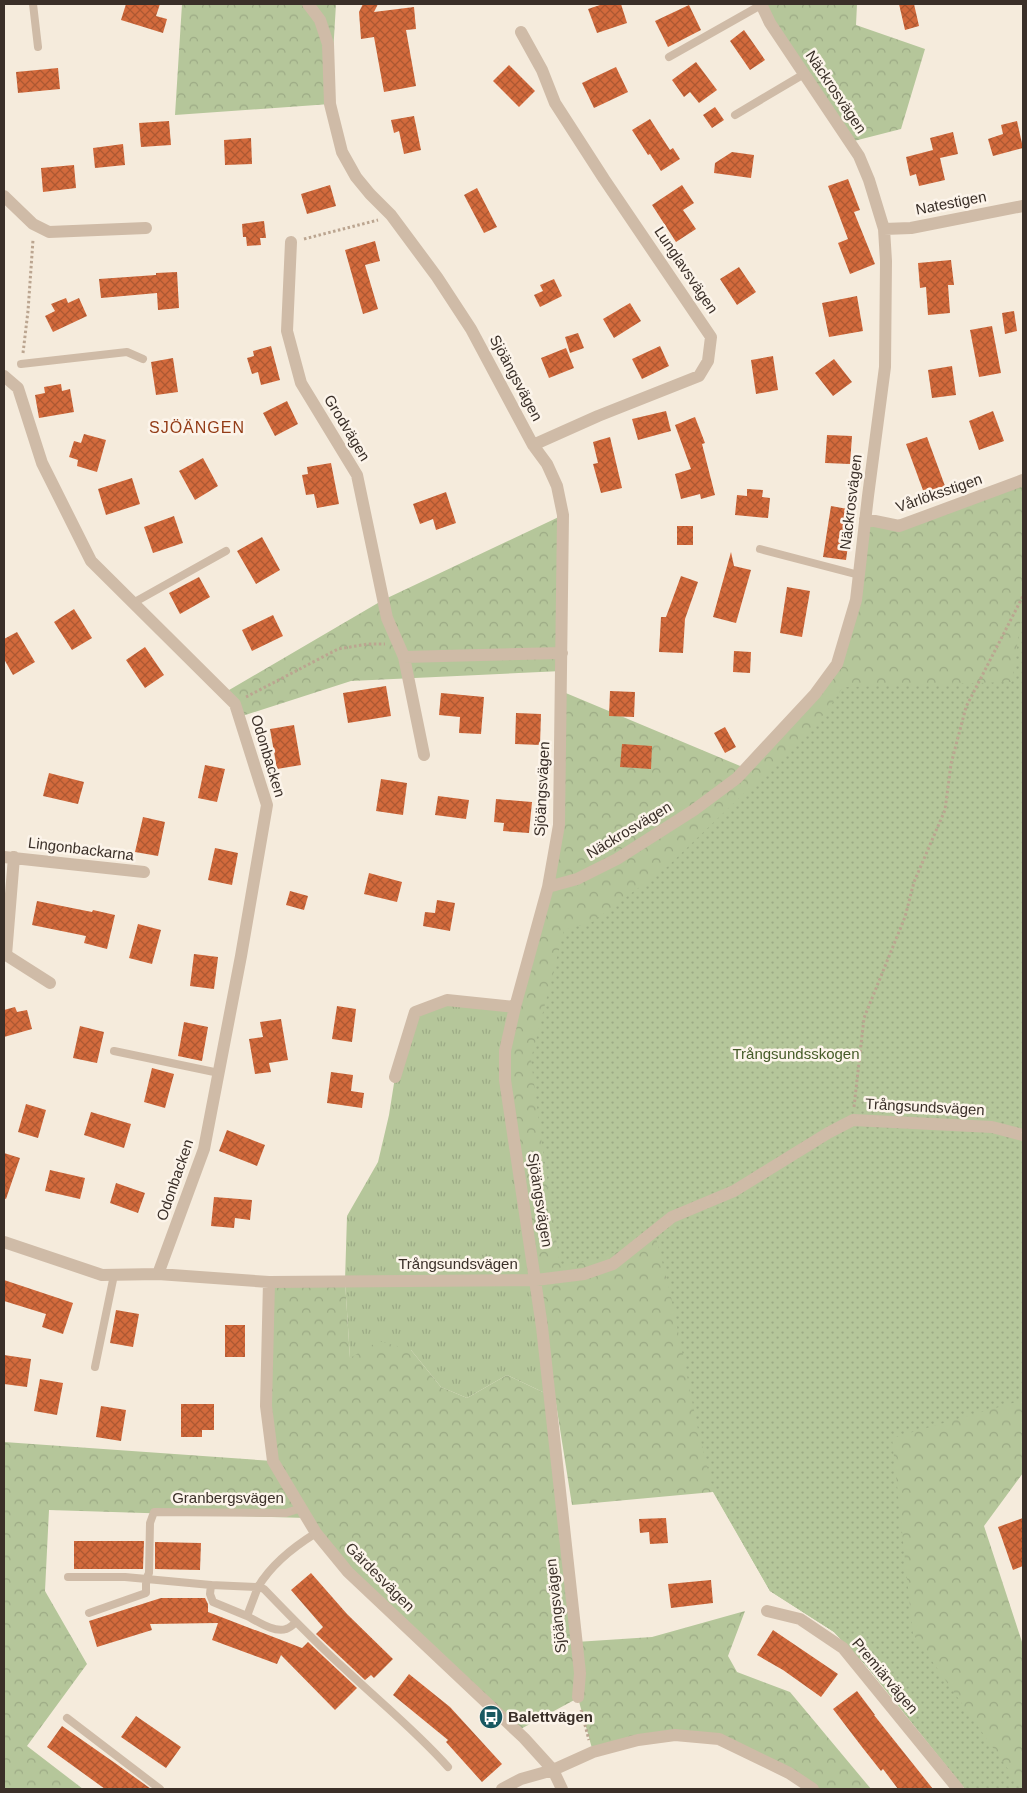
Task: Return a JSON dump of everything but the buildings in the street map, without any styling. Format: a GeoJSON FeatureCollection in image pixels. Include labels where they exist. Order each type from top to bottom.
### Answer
{"type":"FeatureCollection","features":[{"type":"Feature","properties":{"kind":"street","name":"Sjöängsvägen"},"geometry":{"type":"LineString","coordinates":[[308,4],[320,20],[328,44],[330,104],[342,152],[356,177],[391,215],[437,277],[471,330],[533,445],[547,464],[557,486],[563,515],[559,825],[548,887],[505,1051],[506,1080],[536,1280],[579,1666],[578,1698]]}},
{"type":"Feature","properties":{"kind":"street","name":"Näckrosvägen"},"geometry":{"type":"LineString","coordinates":[[548,887],[578,879],[617,860],[694,810],[737,778],[816,694],[837,664],[856,600],[885,367],[886,261],[884,229],[869,180],[858,156],[770,23],[761,4]]}},
{"type":"Feature","properties":{"kind":"street","name":"Lunglavsvägen"},"geometry":{"type":"LineString","coordinates":[[521,32],[542,70],[555,103],[711,337],[708,361],[699,376],[598,416],[533,445]]}},
{"type":"Feature","properties":{"kind":"street"},"geometry":{"type":"LineString","coordinates":[[4,196],[33,224],[49,232],[146,228]]}},
{"type":"Feature","properties":{"kind":"street","name":"Natestigen"},"geometry":{"type":"LineString","coordinates":[[884,229],[911,228],[1023,206]]}},
{"type":"Feature","properties":{"kind":"street","name":"Grodvägen"},"geometry":{"type":"LineString","coordinates":[[291,242],[287,331],[301,382],[357,475],[387,618],[404,658],[424,755]]}},
{"type":"Feature","properties":{"kind":"street","name":"Odonbacken"},"geometry":{"type":"LineString","coordinates":[[4,376],[18,388],[42,463],[91,561],[235,704],[267,804],[204,1149],[158,1274]]}},
{"type":"Feature","properties":{"kind":"street","name":"Vårlöksstigen"},"geometry":{"type":"LineString","coordinates":[[865,519],[899,526],[1023,480]]}},
{"type":"Feature","properties":{"kind":"street"},"geometry":{"type":"LineString","coordinates":[[404,658],[562,653]]}},
{"type":"Feature","properties":{"kind":"street","name":"Lingonbackarna"},"geometry":{"type":"LineString","coordinates":[[50,983],[6,955],[9,857],[144,872]]}},
{"type":"Feature","properties":{"kind":"street"},"geometry":{"type":"LineString","coordinates":[[395,1077],[415,1012],[447,1000],[515,1007]]}},
{"type":"Feature","properties":{"kind":"street","name":"Trångsundsvägen"},"geometry":{"type":"LineString","coordinates":[[4,1242],[102,1275],[158,1274],[269,1282],[536,1280],[584,1274],[613,1264],[672,1217],[734,1191],[828,1133],[853,1120],[992,1127],[1023,1135]]}},
{"type":"Feature","properties":{"kind":"street","name":"Gärdesvägen"},"geometry":{"type":"LineString","coordinates":[[269,1282],[266,1406],[273,1461],[316,1533],[348,1572],[524,1738],[553,1770],[562,1789]]}},
{"type":"Feature","properties":{"kind":"street","name":"Premiärvägen"},"geometry":{"type":"LineString","coordinates":[[767,1610],[800,1619],[843,1648],[958,1789]]}},
{"type":"Feature","properties":{"kind":"street"},"geometry":{"type":"LineString","coordinates":[[502,1789],[521,1779],[553,1770],[592,1752],[638,1740],[675,1735],[718,1738],[789,1773],[812,1789]]}},
{"type":"Feature","properties":{"kind":"lane"},"geometry":{"type":"LineString","coordinates":[[33,4],[38,47]]}},
{"type":"Feature","properties":{"kind":"lane"},"geometry":{"type":"LineString","coordinates":[[670,56],[761,4]]}},
{"type":"Feature","properties":{"kind":"lane"},"geometry":{"type":"LineString","coordinates":[[735,115],[804,74]]}},
{"type":"Feature","properties":{"kind":"lane"},"geometry":{"type":"LineString","coordinates":[[21,364],[127,352],[143,358]]}},
{"type":"Feature","properties":{"kind":"lane"},"geometry":{"type":"LineString","coordinates":[[760,550],[859,575]]}},
{"type":"Feature","properties":{"kind":"lane"},"geometry":{"type":"LineString","coordinates":[[134,603],[226,551]]}},
{"type":"Feature","properties":{"kind":"lane"},"geometry":{"type":"LineString","coordinates":[[114,1051],[219,1073]]}},
{"type":"Feature","properties":{"kind":"lane"},"geometry":{"type":"LineString","coordinates":[[94,1367],[114,1275]]}},
{"type":"Feature","properties":{"kind":"lane","name":"Granbergsvägen"},"geometry":{"type":"LineString","coordinates":[[146,1579],[149,1572],[150,1523],[154,1512],[286,1513],[301,1508]]}},
{"type":"Feature","properties":{"kind":"lane"},"geometry":{"type":"LineString","coordinates":[[247,1616],[258,1587],[264,1578],[300,1544],[316,1533]]}},
{"type":"Feature","properties":{"kind":"lane"},"geometry":{"type":"LineString","coordinates":[[68,1577],[146,1579],[264,1589],[344,1668],[424,1740],[448,1767]]}},
{"type":"Feature","properties":{"kind":"lane"},"geometry":{"type":"LineString","coordinates":[[88,1613],[146,1593],[146,1579]]}},
{"type":"Feature","properties":{"kind":"lane"},"geometry":{"type":"LineString","coordinates":[[211,1585],[210,1594],[213,1602],[274,1629],[288,1629],[296,1622]]}},
{"type":"Feature","properties":{"kind":"lane"},"geometry":{"type":"LineString","coordinates":[[67,1718],[160,1789]]}},
{"type":"Feature","properties":{"kind":"path"},"geometry":{"type":"LineString","coordinates":[[291,242],[391,215]]}},
{"type":"Feature","properties":{"kind":"path"},"geometry":{"type":"LineString","coordinates":[[21,364],[28,311],[33,224]]}},
{"type":"Feature","properties":{"kind":"path"},"geometry":{"type":"LineString","coordinates":[[853,1120],[864,1018],[905,917],[914,882],[945,810],[951,764],[966,708],[1023,596]]}},
{"type":"Feature","properties":{"kind":"path"},"geometry":{"type":"LineString","coordinates":[[235,704],[338,649],[368,644],[399,644]]}},
{"type":"Feature","properties":{"kind":"path"},"geometry":{"type":"LineString","coordinates":[[578,1698],[592,1752]]}},
{"type":"Feature","properties":{"kind":"green space"},"geometry":{"type":"Polygon","coordinates":[[[182,4],[336,4],[330,104],[175,115],[182,4]]]}},
{"type":"Feature","properties":{"kind":"green space"},"geometry":{"type":"Polygon","coordinates":[[[761,4],[857,4],[856,25],[925,49],[901,129],[850,142],[761,4]]]}},
{"type":"Feature","properties":{"kind":"green space","name":"Trångsundsskogen"},"geometry":{"type":"Polygon","coordinates":[[[1023,480],[1023,1473],[984,1526],[1023,1645],[1023,1789],[965,1789],[868,1668],[834,1632],[770,1591],[713,1492],[572,1505],[505,1080],[505,1051],[559,825],[561,691],[745,768],[837,664],[856,600],[865,519],[899,526],[1023,480]]]}},
{"type":"Feature","properties":{"kind":"green space"},"geometry":{"type":"Polygon","coordinates":[[[563,515],[562,671],[351,681],[239,717],[224,693],[383,600],[563,515]]]}},
{"type":"Feature","properties":{"kind":"green space","name":"Trångsundsskogen"},"geometry":{"type":"Polygon","coordinates":[[[1023,603],[1023,1400],[892,1438],[913,1634],[1022,1789],[965,1789],[868,1668],[834,1632],[770,1591],[713,1491],[697,1425],[670,1292],[655,1234],[598,1260],[560,1265],[531,1059],[564,930],[592,922],[667,867],[787,752],[827,711],[843,687],[1012,682],[1023,603]]]}},
{"type":"Feature","properties":{"kind":"green space"},"geometry":{"type":"Polygon","coordinates":[[[447,1000],[515,1007],[549,1395],[507,1375],[467,1398],[441,1387],[411,1350],[350,1358],[345,1281],[347,1216],[378,1162],[389,1115],[395,1077],[415,1012],[447,1000]]]}},
{"type":"Feature","properties":{"kind":"green space"},"geometry":{"type":"Polygon","coordinates":[[[345,1281],[350,1358],[379,1341],[411,1350],[441,1387],[467,1398],[507,1375],[549,1395],[576,1642],[652,1637],[745,1611],[728,1656],[737,1672],[790,1692],[871,1789],[813,1789],[718,1739],[675,1735],[593,1752],[578,1698],[517,1731],[348,1572],[306,1518],[49,1510],[45,1591],[87,1664],[27,1746],[83,1789],[4,1789],[4,1442],[273,1461],[269,1282],[345,1281]]]}},
{"type":"Feature","properties":{"kind":"place","name":"Balettvägen"},"geometry":{"type":"Point","coordinates":[491,1717]}},
{"type":"Feature","properties":{"kind":"district","name":"SJÖÄNGEN"},"geometry":{"type":"Point","coordinates":[197,427]}}]}
